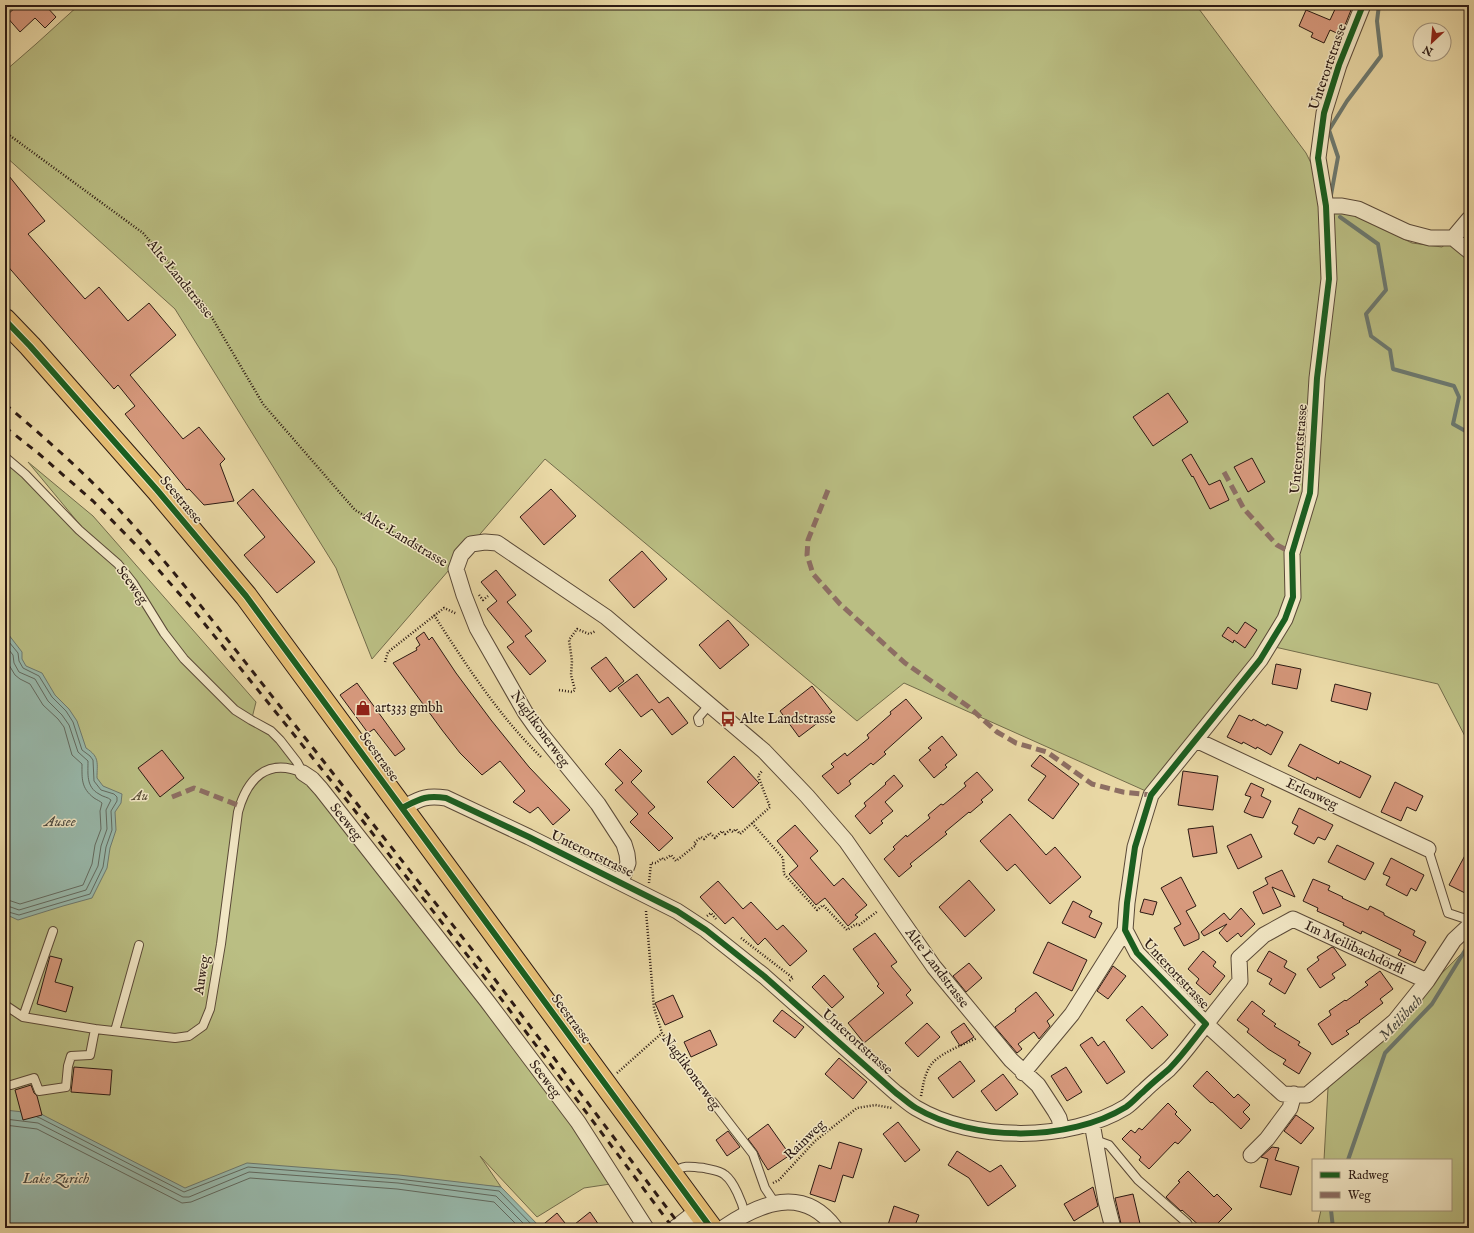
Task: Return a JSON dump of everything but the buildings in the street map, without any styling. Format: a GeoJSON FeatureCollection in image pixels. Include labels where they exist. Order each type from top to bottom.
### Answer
{"type":"FeatureCollection","features":[{"type":"Feature","properties":{"kind":"main road","name":"Seestrasse"},"geometry":{"type":"LineString","coordinates":[[5,320],[158,490],[246,596],[697,1211],[711,1228]]}},
{"type":"Feature","properties":{"kind":"street","name":"Unterortstrasse"},"geometry":{"type":"LineString","coordinates":[[402,808],[423,798],[434,796],[446,798],[530,837],[677,911],[738,954],[874,1074],[916,1108],[942,1120],[972,1129],[1001,1133],[1024,1133],[1062,1130],[1092,1122],[1126,1106],[1170,1068],[1206,1024],[1137,953],[1125,930],[1127,903],[1135,847],[1151,795],[1260,660],[1285,619],[1293,596],[1292,552],[1310,493],[1317,378],[1329,279],[1326,206],[1318,158],[1324,113],[1339,65],[1363,5]]}},
{"type":"Feature","properties":{"kind":"street"},"geometry":{"type":"LineString","coordinates":[[1326,206],[1342,206],[1358,209],[1408,232],[1430,238],[1453,238],[1469,250]]}},
{"type":"Feature","properties":{"kind":"street"},"geometry":{"type":"LineString","coordinates":[[1453,238],[1469,219]]}},
{"type":"Feature","properties":{"kind":"street","name":"Alte Landstrasse"},"geometry":{"type":"LineString","coordinates":[[456,569],[461,555],[471,544],[485,542],[497,543],[606,617],[764,751],[807,796],[846,841],[934,968],[1023,1073],[1038,1085],[1059,1118],[1062,1130]]}},
{"type":"Feature","properties":{"kind":"street","name":"Naglikonerweg"},"geometry":{"type":"LineString","coordinates":[[456,569],[464,596],[477,628],[525,712],[598,804],[624,844],[628,863],[621,882]]}},
{"type":"Feature","properties":{"kind":"street","name":"Erlenweg"},"geometry":{"type":"LineString","coordinates":[[1196,740],[1428,849]]}},
{"type":"Feature","properties":{"kind":"street","name":"Seeweg"},"geometry":{"type":"LineString","coordinates":[[303,773],[312,779],[326,796],[487,1001],[573,1116],[646,1228]]}},
{"type":"Feature","properties":{"kind":"street","name":"Im Meilibachdörfli"},"geometry":{"type":"LineString","coordinates":[[1206,1024],[1240,981],[1239,958],[1264,935],[1293,919],[1427,981]]}},
{"type":"Feature","properties":{"kind":"street"},"geometry":{"type":"LineString","coordinates":[[1206,1024],[1283,1094],[1308,1094],[1394,1021],[1427,981],[1454,940],[1468,926]]}},
{"type":"Feature","properties":{"kind":"street"},"geometry":{"type":"LineString","coordinates":[[1023,1073],[1072,1014],[1125,930]]}},
{"type":"Feature","properties":{"kind":"street"},"geometry":{"type":"LineString","coordinates":[[1251,1155],[1267,1139],[1290,1108],[1294,1094]]}},
{"type":"Feature","properties":{"kind":"street"},"geometry":{"type":"LineString","coordinates":[[1092,1122],[1106,1201],[1113,1228]]}},
{"type":"Feature","properties":{"kind":"street"},"geometry":{"type":"LineString","coordinates":[[723,1228],[745,1214],[775,1203],[792,1201],[809,1205],[828,1218],[835,1228]]}},
{"type":"Feature","properties":{"kind":"street"},"geometry":{"type":"LineString","coordinates":[[674,1228],[697,1211]]}},
{"type":"Feature","properties":{"kind":"lane","name":"Seeweg"},"geometry":{"type":"LineString","coordinates":[[5,457],[25,474],[79,530],[118,564],[133,583],[164,634],[184,658],[235,710],[271,731],[297,762],[303,773]]}},
{"type":"Feature","properties":{"kind":"lane"},"geometry":{"type":"LineString","coordinates":[[699,722],[698,718],[710,704]]}},
{"type":"Feature","properties":{"kind":"lane","name":"Auweg"},"geometry":{"type":"LineString","coordinates":[[5,1005],[23,1017],[95,1029],[174,1038],[189,1036],[203,1026],[210,1009],[221,944],[238,812],[242,798],[251,782],[263,772],[283,767],[294,769],[303,773]]}},
{"type":"Feature","properties":{"kind":"lane"},"geometry":{"type":"LineString","coordinates":[[1428,849],[1448,912],[1466,919],[1468,926]]}},
{"type":"Feature","properties":{"kind":"lane"},"geometry":{"type":"LineString","coordinates":[[23,1017],[53,931]]}},
{"type":"Feature","properties":{"kind":"lane"},"geometry":{"type":"LineString","coordinates":[[115,1031],[139,945]]}},
{"type":"Feature","properties":{"kind":"lane"},"geometry":{"type":"LineString","coordinates":[[11,1084],[34,1078],[38,1091],[66,1087],[68,1066],[71,1056],[90,1055],[95,1029]]}},
{"type":"Feature","properties":{"kind":"lane","name":"Naglikonerweg"},"geometry":{"type":"LineString","coordinates":[[713,1102],[753,1154],[765,1188],[775,1203]]}},
{"type":"Feature","properties":{"kind":"lane"},"geometry":{"type":"LineString","coordinates":[[1095,1140],[1110,1145],[1138,1180],[1187,1223],[1190,1228]]}},
{"type":"Feature","properties":{"kind":"lane"},"geometry":{"type":"LineString","coordinates":[[670,1174],[681,1167],[689,1166],[716,1171],[726,1175],[738,1195],[745,1214]]}},
{"type":"Feature","properties":{"kind":"path"},"geometry":{"type":"LineString","coordinates":[[385,662],[388,652],[444,608],[460,614]]}},
{"type":"Feature","properties":{"kind":"path"},"geometry":{"type":"LineString","coordinates":[[434,615],[491,698],[530,746],[544,760]]}},
{"type":"Feature","properties":{"kind":"path"},"geometry":{"type":"LineString","coordinates":[[559,690],[572,692],[575,690],[569,640],[577,629],[589,634],[596,631]]}},
{"type":"Feature","properties":{"kind":"path"},"geometry":{"type":"LineString","coordinates":[[648,889],[651,875],[651,863],[662,858],[664,860],[671,855],[676,861],[696,845],[694,843],[701,837],[704,839],[710,833],[715,838],[722,831],[725,834],[730,830],[733,832],[736,829],[740,834],[770,807],[758,776],[762,771]]}},
{"type":"Feature","properties":{"kind":"path"},"geometry":{"type":"LineString","coordinates":[[752,823],[783,858],[784,874],[817,910],[823,905],[847,930],[856,924],[859,925],[878,911]]}},
{"type":"Feature","properties":{"kind":"path"},"geometry":{"type":"LineString","coordinates":[[749,944],[793,978]]}},
{"type":"Feature","properties":{"kind":"path"},"geometry":{"type":"LineString","coordinates":[[922,1092],[924,1079],[929,1066],[937,1058],[988,1033]]}},
{"type":"Feature","properties":{"kind":"path"},"geometry":{"type":"LineString","coordinates":[[604,1084],[662,1034]]}},
{"type":"Feature","properties":{"kind":"green space"},"geometry":{"type":"Polygon","coordinates":[[[79,5],[1196,5],[1306,153],[1336,213],[1346,211],[1412,243],[1442,247],[1453,238],[1469,219],[1469,744],[1438,684],[1266,645],[1148,792],[904,683],[857,721],[545,459],[372,659],[336,568],[175,309],[5,156],[5,71],[79,5]]]}},
{"type":"Feature","properties":{"kind":"green space","name":"Au"},"geometry":{"type":"Polygon","coordinates":[[[5,451],[81,526],[28,462],[93,516],[256,702],[252,718],[280,740],[617,1183],[584,1188],[537,1217],[480,1156],[501,1187],[477,1185],[246,1228],[5,1111],[5,451]]]}},
{"type":"Feature","properties":{"kind":"green space"},"geometry":{"type":"Polygon","coordinates":[[[1466,949],[1469,953],[1469,997],[1465,1003],[1469,1005],[1469,1228],[1317,1228],[1321,1211],[1452,1211],[1452,1159],[1324,1159],[1328,1088],[1466,949]]]}},
{"type":"Feature","properties":{"kind":"water","name":"Ausee"},"geometry":{"type":"Polygon","coordinates":[[[5,630],[22,652],[22,659],[26,666],[42,673],[55,695],[69,709],[77,721],[86,748],[96,757],[97,778],[103,786],[122,794],[121,803],[115,812],[116,830],[110,848],[107,868],[92,898],[18,920],[5,914],[5,630]]]}},
{"type":"Feature","properties":{"kind":"water","name":"Lake Zurich"},"geometry":{"type":"Polygon","coordinates":[[[5,1110],[41,1114],[185,1188],[247,1163],[399,1175],[501,1187],[541,1228],[5,1228],[5,1110]]]}},
{"type":"Feature","properties":{"kind":"waterway","name":"Meilibach"},"geometry":{"type":"LineString","coordinates":[[1331,195],[1338,157],[1329,130],[1347,101],[1381,56],[1377,21],[1379,5]]}},
{"type":"Feature","properties":{"kind":"waterway","name":"Meilibach"},"geometry":{"type":"LineString","coordinates":[[1340,217],[1378,244],[1386,290],[1366,314],[1371,336],[1390,350],[1393,369],[1454,386],[1459,397],[1453,424],[1469,433]]}},
{"type":"Feature","properties":{"kind":"waterway","name":"Meilibach"},"geometry":{"type":"LineString","coordinates":[[1348,1159],[1385,1053],[1432,1004],[1469,944]]}},
{"type":"Feature","properties":{"kind":"waterway","name":"Meilibach"},"geometry":{"type":"LineString","coordinates":[[1331,1211],[1333,1228]]}},
{"type":"Feature","properties":{"kind":"railway"},"geometry":{"type":"LineString","coordinates":[[5,404],[54,446],[100,490],[162,558],[478,957],[682,1228]]}},
{"type":"Feature","properties":{"kind":"railway"},"geometry":{"type":"LineString","coordinates":[[5,427],[38,453],[93,501],[141,550],[191,607],[345,798],[499,996],[673,1228]]}},
{"type":"Feature","properties":{"kind":"marked path"},"geometry":{"type":"LineString","coordinates":[[1224,472],[1244,509],[1277,545],[1292,553]]}},
{"type":"Feature","properties":{"kind":"marked path"},"geometry":{"type":"LineString","coordinates":[[828,490],[808,540],[807,555],[813,574],[840,604],[905,663],[969,707],[997,732],[1016,743],[1047,752],[1092,784],[1123,792],[1151,795]]}},
{"type":"Feature","properties":{"kind":"marked path"},"geometry":{"type":"LineString","coordinates":[[172,797],[194,788],[240,806]]}},
{"type":"Feature","properties":{"kind":"cycle path"},"geometry":{"type":"LineString","coordinates":[[402,808],[423,798],[446,798],[529,837],[677,911],[706,930],[764,976],[911,1105],[939,1119],[965,1127],[992,1132],[1050,1132],[1077,1127],[1103,1118],[1130,1104],[1174,1064],[1206,1024],[1137,953],[1125,930],[1127,903],[1135,847],[1151,795],[1260,660],[1285,619],[1293,597],[1292,553],[1310,493],[1317,378],[1329,279],[1326,206],[1318,158],[1324,113],[1339,65],[1363,5]]}},
{"type":"Feature","properties":{"kind":"cycle path"},"geometry":{"type":"LineString","coordinates":[[5,320],[30,346],[157,490],[246,596],[711,1228]]}},
{"type":"Feature","properties":{"kind":"place","name":"art333 gmbh"},"geometry":{"type":"Point","coordinates":[363,708]}},
{"type":"Feature","properties":{"kind":"place","name":"Alte Landstrasse"},"geometry":{"type":"Point","coordinates":[728,719]}}]}
